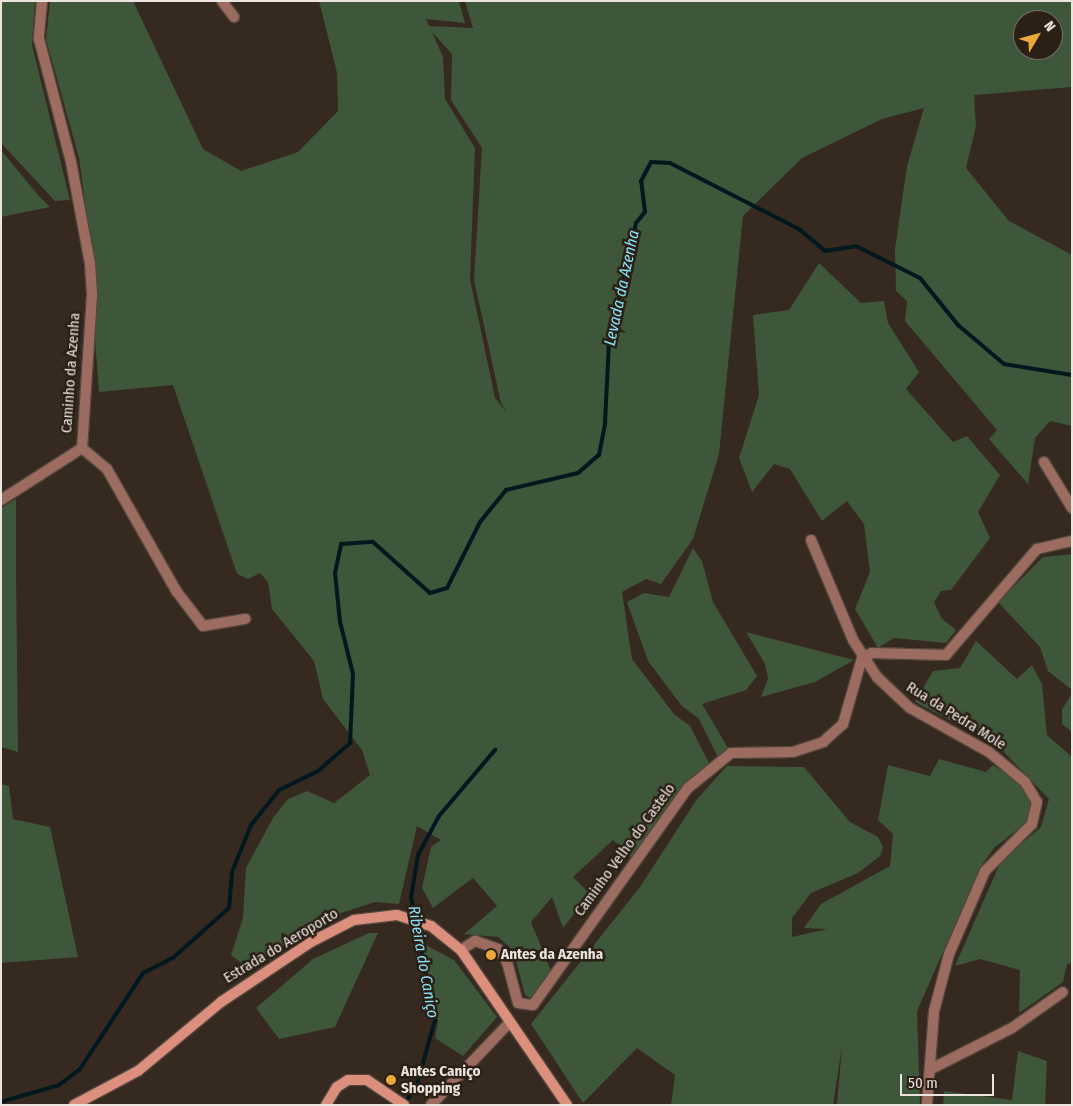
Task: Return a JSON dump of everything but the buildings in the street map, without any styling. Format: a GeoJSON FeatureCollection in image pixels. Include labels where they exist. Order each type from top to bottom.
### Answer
{"type":"FeatureCollection","features":[{"type":"Feature","properties":{"kind":"main road","name":"Estrada do Aeroporto"},"geometry":{"type":"LineString","coordinates":[[74,1105],[138,1070],[220,1002],[311,942],[354,920],[397,915],[432,926],[460,950],[567,1105]]}},
{"type":"Feature","properties":{"kind":"main road"},"geometry":{"type":"LineString","coordinates":[[326,1105],[337,1087],[348,1080],[367,1080],[384,1088],[404,1105]]}},
{"type":"Feature","properties":{"kind":"street","name":"Caminho da Azenha"},"geometry":{"type":"LineString","coordinates":[[1,500],[82,448],[92,295],[71,162],[39,39],[42,1]]}},
{"type":"Feature","properties":{"kind":"street"},"geometry":{"type":"LineString","coordinates":[[222,1],[234,17]]}},
{"type":"Feature","properties":{"kind":"street"},"geometry":{"type":"LineString","coordinates":[[82,448],[107,469],[177,592],[203,626],[245,619]]}},
{"type":"Feature","properties":{"kind":"street"},"geometry":{"type":"LineString","coordinates":[[1044,462],[1072,508]]}},
{"type":"Feature","properties":{"kind":"street","name":"Rua da Pedra Mole"},"geometry":{"type":"LineString","coordinates":[[811,540],[865,656],[899,699],[989,752],[1024,782],[1036,802],[1032,824],[985,871],[949,954],[934,1011],[933,1068],[927,1105]]}},
{"type":"Feature","properties":{"kind":"street"},"geometry":{"type":"LineString","coordinates":[[865,656],[946,655],[1037,549],[1072,541]]}},
{"type":"Feature","properties":{"kind":"street","name":"Caminho Velho do Castelo"},"geometry":{"type":"LineString","coordinates":[[460,950],[475,941],[498,949],[507,962],[518,1003],[533,1004],[688,788],[731,753],[793,752],[823,742],[843,724],[860,661],[865,656]]}},
{"type":"Feature","properties":{"kind":"street"},"geometry":{"type":"LineString","coordinates":[[933,1068],[1012,1028],[1063,992]]}},
{"type":"Feature","properties":{"kind":"street"},"geometry":{"type":"LineString","coordinates":[[431,1105],[509,1023]]}},
{"type":"Feature","properties":{"kind":"green space"},"geometry":{"type":"Polygon","coordinates":[[[1,1],[35,1],[32,45],[70,200],[55,201],[1,143],[1,1]]]}},
{"type":"Feature","properties":{"kind":"green space"},"geometry":{"type":"Polygon","coordinates":[[[50,1],[133,1],[203,149],[241,171],[298,152],[338,111],[337,73],[319,1],[459,1],[465,23],[426,19],[429,26],[473,28],[465,1],[1072,1],[1072,87],[974,95],[976,126],[966,168],[1009,221],[1072,255],[1072,426],[1050,421],[1035,438],[1028,484],[989,439],[997,430],[905,321],[907,301],[896,291],[895,249],[907,166],[924,108],[882,119],[802,158],[743,216],[719,454],[693,539],[661,584],[646,579],[622,592],[632,659],[674,714],[690,726],[709,763],[684,784],[632,858],[613,840],[573,877],[590,894],[563,928],[552,897],[531,922],[551,971],[532,999],[525,995],[513,950],[498,937],[464,934],[497,906],[473,878],[433,908],[422,888],[431,847],[441,840],[417,826],[399,904],[375,902],[317,921],[241,976],[240,962],[231,955],[243,918],[246,868],[273,818],[288,799],[307,791],[334,803],[370,775],[362,750],[323,699],[314,661],[272,609],[268,582],[260,573],[248,579],[237,574],[173,385],[99,392],[84,194],[79,158],[46,39],[50,1]],[[432,32],[443,57],[445,99],[475,148],[470,279],[495,398],[507,413],[501,403],[474,280],[482,148],[451,100],[452,54],[432,32]]]}},
{"type":"Feature","properties":{"kind":"green space"},"geometry":{"type":"Polygon","coordinates":[[[1,150],[38,195],[50,207],[1,217],[1,150]]]}},
{"type":"Feature","properties":{"kind":"green space"},"geometry":{"type":"Polygon","coordinates":[[[819,263],[861,303],[884,301],[888,323],[919,372],[906,389],[953,442],[967,436],[1000,475],[978,512],[990,538],[951,590],[941,591],[934,602],[942,619],[956,630],[946,643],[894,638],[878,648],[855,609],[870,572],[864,524],[847,501],[822,521],[790,469],[774,464],[752,492],[739,458],[759,395],[753,315],[789,310],[819,263]]]}},
{"type":"Feature","properties":{"kind":"green space"},"geometry":{"type":"Polygon","coordinates":[[[16,499],[18,752],[1,747],[1,508],[16,499]]]}},
{"type":"Feature","properties":{"kind":"green space"},"geometry":{"type":"Polygon","coordinates":[[[693,548],[702,561],[713,602],[757,676],[746,690],[702,704],[728,748],[718,757],[699,719],[681,705],[648,661],[627,602],[644,593],[669,597],[693,548]]]}},
{"type":"Feature","properties":{"kind":"green space"},"geometry":{"type":"Polygon","coordinates":[[[1072,554],[1072,690],[1048,671],[1040,647],[998,602],[1043,557],[1072,554]]]}},
{"type":"Feature","properties":{"kind":"green space"},"geometry":{"type":"Polygon","coordinates":[[[746,632],[854,660],[815,682],[761,697],[768,679],[765,664],[746,632]]]}},
{"type":"Feature","properties":{"kind":"green space"},"geometry":{"type":"Polygon","coordinates":[[[976,641],[1017,679],[1032,665],[1042,684],[1047,735],[1072,757],[1072,963],[1067,964],[1063,982],[1019,1013],[1020,970],[980,959],[955,966],[1001,861],[1041,827],[1049,799],[997,745],[915,702],[933,671],[960,668],[976,641]]]}},
{"type":"Feature","properties":{"kind":"green space"},"geometry":{"type":"Polygon","coordinates":[[[1072,694],[1072,732],[1062,724],[1062,709],[1072,694]]]}},
{"type":"Feature","properties":{"kind":"green space"},"geometry":{"type":"Polygon","coordinates":[[[939,759],[986,772],[993,765],[1020,783],[1032,803],[1027,822],[994,848],[981,866],[917,1011],[920,1105],[837,1105],[842,1046],[833,1105],[671,1105],[675,1075],[637,1048],[583,1103],[531,1024],[640,887],[697,799],[727,766],[804,767],[850,822],[878,837],[883,847],[880,856],[858,873],[811,893],[792,918],[792,937],[827,929],[804,928],[821,904],[890,866],[893,834],[878,820],[888,765],[930,776],[939,759]]]}},
{"type":"Feature","properties":{"kind":"green space"},"geometry":{"type":"Polygon","coordinates":[[[1,784],[9,786],[13,819],[50,827],[78,957],[1,963],[1,784]]]}},
{"type":"Feature","properties":{"kind":"green space"},"geometry":{"type":"Polygon","coordinates":[[[369,933],[378,933],[335,1027],[279,1039],[256,1008],[313,959],[369,933]]]}},
{"type":"Feature","properties":{"kind":"green space"},"geometry":{"type":"Polygon","coordinates":[[[420,942],[454,960],[497,1017],[463,1056],[435,1038],[438,1021],[420,942]]]}},
{"type":"Feature","properties":{"kind":"green space"},"geometry":{"type":"Polygon","coordinates":[[[1018,1051],[1047,1061],[1045,1105],[943,1105],[944,1091],[1012,1100],[1018,1051]]]}},
{"type":"Feature","properties":{"kind":"waterway","name":"Levada da Azenha"},"geometry":{"type":"LineString","coordinates":[[1,1102],[59,1085],[80,1069],[143,973],[174,957],[229,908],[232,872],[251,825],[279,790],[318,771],[350,743],[353,674],[340,622],[335,573],[341,544],[373,542],[430,593],[447,588],[480,522],[506,490],[578,473],[599,455],[605,423],[609,340],[636,223],[645,212],[641,181],[651,162],[670,163],[762,210],[799,229],[825,251],[856,246],[920,278],[958,325],[1004,364],[1072,375]]}},
{"type":"Feature","properties":{"kind":"waterway","name":"Ribeira do Caniço"},"geometry":{"type":"LineString","coordinates":[[404,1105],[417,1084],[435,1020],[411,897],[418,855],[439,816],[495,750]]}},
{"type":"Feature","properties":{"kind":"place","name":"Antes da Azenha"},"geometry":{"type":"Point","coordinates":[491,955]}},
{"type":"Feature","properties":{"kind":"place","name":"Antes Caniço Shopping"},"geometry":{"type":"Point","coordinates":[391,1080]}}]}
